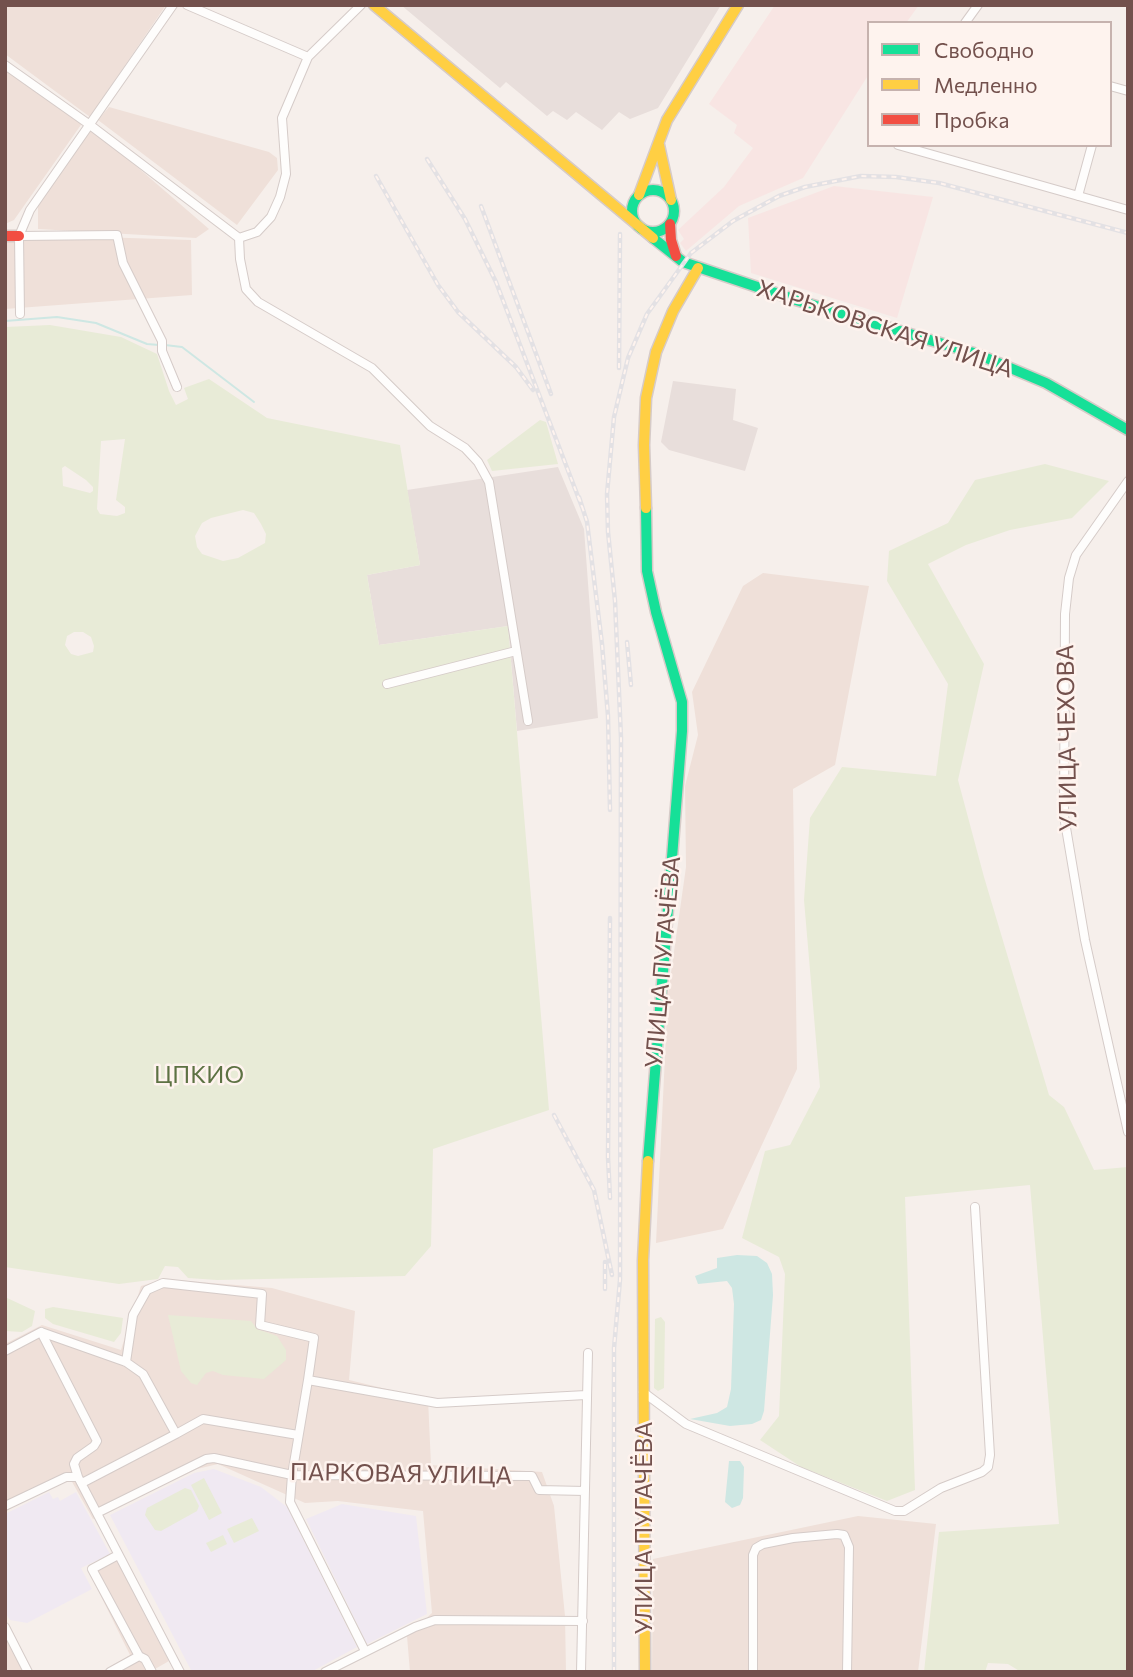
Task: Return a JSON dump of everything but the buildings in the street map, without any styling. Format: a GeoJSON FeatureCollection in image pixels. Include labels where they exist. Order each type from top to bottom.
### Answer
{"type":"FeatureCollection","features":[{"type":"Feature","properties":{"kind":"street"},"geometry":{"type":"LineString","coordinates":[[20,314],[19,236],[30,210],[173,5]]}},
{"type":"Feature","properties":{"kind":"street"},"geometry":{"type":"LineString","coordinates":[[187,5],[307,57]]}},
{"type":"Feature","properties":{"kind":"street"},"geometry":{"type":"LineString","coordinates":[[239,238],[257,232],[271,217],[280,197],[286,174],[282,118],[307,57],[360,5]]}},
{"type":"Feature","properties":{"kind":"street","name":"ХАРЬКОВСКАЯ УЛИЦА"},"geometry":{"type":"LineString","coordinates":[[374,5],[676,257],[698,268],[796,300],[977,354],[1046,383],[1128,430]]}},
{"type":"Feature","properties":{"kind":"street"},"geometry":{"type":"LineString","coordinates":[[670,224],[656,233],[640,228],[634,220],[632,210],[667,120],[738,5]]}},
{"type":"Feature","properties":{"kind":"street"},"geometry":{"type":"LineString","coordinates":[[966,21],[978,5]]}},
{"type":"Feature","properties":{"kind":"street"},"geometry":{"type":"LineString","coordinates":[[5,65],[90,125],[239,238]]}},
{"type":"Feature","properties":{"kind":"street"},"geometry":{"type":"LineString","coordinates":[[659,142],[674,212],[670,224],[676,257]]}},
{"type":"Feature","properties":{"kind":"street"},"geometry":{"type":"LineString","coordinates":[[905,147],[1128,210]]}},
{"type":"Feature","properties":{"kind":"street"},"geometry":{"type":"LineString","coordinates":[[1078,196],[1091,147]]}},
{"type":"Feature","properties":{"kind":"street"},"geometry":{"type":"LineString","coordinates":[[608,202],[624,203],[656,190],[671,200]]}},
{"type":"Feature","properties":{"kind":"street"},"geometry":{"type":"LineString","coordinates":[[5,236],[117,235],[123,263],[162,341],[162,351],[177,387]]}},
{"type":"Feature","properties":{"kind":"street"},"geometry":{"type":"LineString","coordinates":[[239,238],[240,259],[246,289],[250,295],[372,368],[430,426],[465,448],[478,462],[489,482],[528,721]]}},
{"type":"Feature","properties":{"kind":"street","name":"УЛИЦА ПУГАЧЁВА"},"geometry":{"type":"LineString","coordinates":[[645,1672],[643,1260],[649,1147],[682,731],[681,702],[647,570],[644,528],[646,398],[656,352],[673,311],[698,268]]}},
{"type":"Feature","properties":{"kind":"street","name":"УЛИЦА ЧЕХОВА"},"geometry":{"type":"LineString","coordinates":[[1128,481],[1076,555],[1069,578],[1065,614],[1064,816],[1085,940],[1128,1132]]}},
{"type":"Feature","properties":{"kind":"street"},"geometry":{"type":"LineString","coordinates":[[387,684],[516,651]]}},
{"type":"Feature","properties":{"kind":"street"},"geometry":{"type":"LineString","coordinates":[[643,1392],[686,1424],[895,1511],[904,1511],[941,1488],[982,1472],[988,1466],[990,1455],[975,1207]]}},
{"type":"Feature","properties":{"kind":"street"},"geometry":{"type":"LineString","coordinates":[[127,1362],[133,1315],[148,1290],[163,1283],[262,1294],[260,1325],[314,1338],[290,1503],[365,1651]]}},
{"type":"Feature","properties":{"kind":"street"},"geometry":{"type":"LineString","coordinates":[[5,1351],[41,1332],[127,1362],[143,1374],[176,1434]]}},
{"type":"Feature","properties":{"kind":"street"},"geometry":{"type":"LineString","coordinates":[[41,1332],[97,1441],[94,1447],[77,1458],[74,1464],[80,1480],[180,1672]]}},
{"type":"Feature","properties":{"kind":"street"},"geometry":{"type":"LineString","coordinates":[[581,1672],[588,1353]]}},
{"type":"Feature","properties":{"kind":"street"},"geometry":{"type":"LineString","coordinates":[[308,1380],[437,1403],[586,1395]]}},
{"type":"Feature","properties":{"kind":"street"},"geometry":{"type":"LineString","coordinates":[[5,1506],[66,1477],[80,1480],[203,1419],[298,1435]]}},
{"type":"Feature","properties":{"kind":"street","name":"ПАРКОВАЯ УЛИЦА"},"geometry":{"type":"LineString","coordinates":[[97,1513],[206,1459],[214,1458],[292,1475],[532,1476],[539,1490],[585,1490]]}},
{"type":"Feature","properties":{"kind":"street"},"geometry":{"type":"LineString","coordinates":[[753,1672],[753,1555],[756,1548],[793,1538],[837,1534],[845,1535],[849,1547],[847,1672]]}},
{"type":"Feature","properties":{"kind":"street"},"geometry":{"type":"LineString","coordinates":[[118,1556],[92,1569],[139,1656],[145,1659],[152,1672]]}},
{"type":"Feature","properties":{"kind":"street"},"geometry":{"type":"LineString","coordinates":[[325,1672],[415,1627],[435,1620],[583,1621]]}},
{"type":"Feature","properties":{"kind":"street"},"geometry":{"type":"LineString","coordinates":[[5,1628],[28,1672]]}},
{"type":"Feature","properties":{"kind":"street"},"geometry":{"type":"LineString","coordinates":[[110,1672],[139,1656]]}},
{"type":"Feature","properties":{"kind":"shaded area"},"geometry":{"type":"Polygon","coordinates":[[[5,5],[166,5],[90,117],[5,54],[5,5]]]}},
{"type":"Feature","properties":{"kind":"shaded area"},"geometry":{"type":"Polygon","coordinates":[[[401,5],[721,5],[658,108],[630,119],[619,112],[602,130],[576,112],[567,120],[553,111],[547,116],[506,82],[500,88],[401,5]]]}},
{"type":"Feature","properties":{"kind":"shaded area"},"geometry":{"type":"Polygon","coordinates":[[[775,5],[919,5],[907,21],[867,21],[867,77],[803,178],[739,206],[686,251],[680,243],[684,239],[678,230],[724,187],[753,148],[734,133],[737,125],[709,104],[775,5]]]}},
{"type":"Feature","properties":{"kind":"shaded area"},"geometry":{"type":"Polygon","coordinates":[[[5,68],[83,122],[14,220],[5,224],[5,68]]]}},
{"type":"Feature","properties":{"kind":"shaded area"},"geometry":{"type":"Polygon","coordinates":[[[109,107],[269,152],[277,158],[278,170],[237,225],[98,120],[109,107]]]}},
{"type":"Feature","properties":{"kind":"shaded area"},"geometry":{"type":"Polygon","coordinates":[[[92,128],[209,229],[196,238],[38,229],[38,204],[92,128]]]}},
{"type":"Feature","properties":{"kind":"shaded area"},"geometry":{"type":"Polygon","coordinates":[[[834,186],[933,197],[897,318],[751,273],[748,218],[834,186]]]}},
{"type":"Feature","properties":{"kind":"shaded area"},"geometry":{"type":"Polygon","coordinates":[[[5,234],[191,240],[192,295],[5,309],[5,234]]]}},
{"type":"Feature","properties":{"kind":"shaded area"},"geometry":{"type":"Polygon","coordinates":[[[673,381],[736,389],[733,420],[758,428],[745,471],[669,450],[661,442],[673,381]]]}},
{"type":"Feature","properties":{"kind":"shaded area"},"geometry":{"type":"Polygon","coordinates":[[[558,467],[584,529],[598,718],[517,731],[508,626],[379,645],[367,575],[420,565],[407,490],[558,467]]]}},
{"type":"Feature","properties":{"kind":"shaded area"},"geometry":{"type":"Polygon","coordinates":[[[763,573],[869,586],[835,765],[793,789],[797,1069],[723,1229],[656,1243],[668,994],[686,867],[685,786],[698,735],[692,692],[743,586],[763,573]]]}},
{"type":"Feature","properties":{"kind":"shaded area"},"geometry":{"type":"Polygon","coordinates":[[[164,1279],[272,1288],[355,1311],[349,1380],[428,1399],[431,1465],[542,1472],[554,1506],[565,1616],[566,1672],[410,1672],[407,1636],[432,1613],[423,1511],[338,1501],[305,1503],[218,1464],[197,1469],[93,1519],[71,1480],[5,1511],[5,1344],[42,1325],[121,1350],[141,1286],[164,1279]]]}},
{"type":"Feature","properties":{"kind":"shaded area"},"geometry":{"type":"Polygon","coordinates":[[[214,1469],[261,1487],[287,1507],[357,1647],[311,1672],[192,1672],[110,1515],[194,1473],[214,1469]]]}},
{"type":"Feature","properties":{"kind":"shaded area"},"geometry":{"type":"Polygon","coordinates":[[[49,1492],[53,1499],[58,1497],[60,1501],[76,1492],[110,1554],[81,1568],[92,1589],[27,1623],[10,1620],[5,1612],[5,1514],[49,1492]]]}},
{"type":"Feature","properties":{"kind":"shaded area"},"geometry":{"type":"Polygon","coordinates":[[[342,1504],[416,1516],[427,1614],[367,1644],[306,1519],[342,1504]]]}},
{"type":"Feature","properties":{"kind":"shaded area"},"geometry":{"type":"Polygon","coordinates":[[[858,1516],[936,1524],[918,1672],[652,1672],[653,1559],[858,1516]]]}},
{"type":"Feature","properties":{"kind":"shaded area"},"geometry":{"type":"Polygon","coordinates":[[[114,1555],[169,1661],[155,1669],[156,1672],[101,1672],[130,1655],[88,1570],[114,1555]]]}},
{"type":"Feature","properties":{"kind":"shaded area"},"geometry":{"type":"Polygon","coordinates":[[[5,1623],[30,1672],[5,1672],[5,1623]]]}},
{"type":"Feature","properties":{"kind":"green space","name":"ЦПКИО"},"geometry":{"type":"Polygon","coordinates":[[[50,325],[121,337],[157,354],[176,405],[188,399],[184,388],[209,379],[267,418],[400,445],[420,565],[367,575],[379,645],[508,626],[549,1110],[433,1149],[431,1246],[405,1276],[217,1280],[188,1278],[178,1267],[165,1266],[158,1279],[119,1284],[5,1267],[5,327],[50,325]],[[125,439],[101,441],[97,509],[100,514],[117,516],[125,513],[125,507],[116,500],[125,439]],[[65,466],[62,468],[63,486],[90,493],[93,491],[93,487],[86,480],[65,466]],[[243,510],[202,523],[195,536],[197,547],[202,554],[223,561],[238,558],[265,543],[266,534],[254,513],[243,510]],[[74,632],[67,636],[65,645],[71,654],[78,656],[93,652],[91,637],[83,632],[74,632]]]}},
{"type":"Feature","properties":{"kind":"green space"},"geometry":{"type":"Polygon","coordinates":[[[540,420],[546,422],[558,464],[492,471],[487,460],[540,420]]]}},
{"type":"Feature","properties":{"kind":"green space"},"geometry":{"type":"Polygon","coordinates":[[[1045,464],[1109,481],[1072,518],[1010,530],[966,545],[928,564],[984,664],[958,780],[1049,1095],[1064,1107],[1094,1170],[1128,1167],[1128,1672],[1021,1672],[1008,1664],[988,1663],[985,1672],[924,1672],[939,1532],[1059,1524],[1030,1185],[905,1197],[915,1490],[887,1501],[801,1467],[760,1440],[779,1416],[785,1274],[779,1257],[742,1238],[765,1151],[790,1145],[820,1087],[804,900],[810,818],[842,767],[936,776],[948,684],[887,581],[889,551],[948,523],[975,480],[1045,464]]]}},
{"type":"Feature","properties":{"kind":"green space"},"geometry":{"type":"Polygon","coordinates":[[[5,1297],[35,1311],[32,1326],[22,1332],[5,1331],[5,1297]]]}},
{"type":"Feature","properties":{"kind":"green space"},"geometry":{"type":"Polygon","coordinates":[[[53,1307],[123,1318],[121,1333],[114,1342],[53,1324],[45,1318],[45,1309],[53,1307]]]}},
{"type":"Feature","properties":{"kind":"green space"},"geometry":{"type":"Polygon","coordinates":[[[168,1315],[251,1321],[257,1329],[277,1336],[286,1350],[286,1360],[264,1379],[223,1375],[213,1371],[206,1373],[197,1385],[191,1383],[181,1371],[168,1315]]]}},
{"type":"Feature","properties":{"kind":"green space"},"geometry":{"type":"Polygon","coordinates":[[[661,1317],[665,1322],[664,1388],[658,1391],[654,1388],[655,1319],[661,1317]]]}},
{"type":"Feature","properties":{"kind":"green space"},"geometry":{"type":"Polygon","coordinates":[[[204,1478],[222,1513],[209,1520],[191,1485],[204,1478]]]}},
{"type":"Feature","properties":{"kind":"green space"},"geometry":{"type":"Polygon","coordinates":[[[185,1488],[191,1490],[199,1506],[197,1511],[161,1531],[155,1530],[145,1515],[147,1508],[185,1488]]]}},
{"type":"Feature","properties":{"kind":"green space"},"geometry":{"type":"Polygon","coordinates":[[[252,1518],[259,1531],[234,1543],[227,1529],[252,1518]]]}},
{"type":"Feature","properties":{"kind":"green space"},"geometry":{"type":"Polygon","coordinates":[[[223,1535],[227,1544],[211,1552],[206,1543],[223,1535]]]}},
{"type":"Feature","properties":{"kind":"water"},"geometry":{"type":"Polygon","coordinates":[[[757,1256],[767,1263],[772,1274],[773,1295],[764,1411],[761,1420],[752,1424],[730,1426],[690,1419],[717,1413],[727,1407],[731,1389],[734,1304],[732,1288],[727,1281],[698,1284],[695,1276],[717,1268],[717,1258],[757,1256]]]}},
{"type":"Feature","properties":{"kind":"water"},"geometry":{"type":"Polygon","coordinates":[[[729,1461],[740,1461],[744,1467],[743,1498],[740,1505],[732,1508],[725,1502],[729,1461]]]}},
{"type":"Feature","properties":{"kind":"waterway"},"geometry":{"type":"LineString","coordinates":[[5,321],[57,317],[96,323],[147,344],[159,345]]}},
{"type":"Feature","properties":{"kind":"waterway"},"geometry":{"type":"LineString","coordinates":[[165,345],[182,347],[254,402]]}},
{"type":"Feature","properties":{"kind":"railway"},"geometry":{"type":"LineString","coordinates":[[427,159],[465,219],[496,282],[582,507]]}},
{"type":"Feature","properties":{"kind":"railway"},"geometry":{"type":"LineString","coordinates":[[376,176],[438,285],[458,312],[516,367],[533,390]]}},
{"type":"Feature","properties":{"kind":"railway"},"geometry":{"type":"LineString","coordinates":[[614,1672],[614,1348],[620,1280],[621,738],[607,494],[614,417],[628,358],[647,314],[691,253],[733,221],[779,196],[805,187],[861,176],[896,177],[939,183],[1128,233]]}},
{"type":"Feature","properties":{"kind":"railway"},"geometry":{"type":"LineString","coordinates":[[481,206],[551,394]]}},
{"type":"Feature","properties":{"kind":"railway"},"geometry":{"type":"LineString","coordinates":[[619,368],[620,234]]}},
{"type":"Feature","properties":{"kind":"railway"},"geometry":{"type":"LineString","coordinates":[[579,497],[587,522],[602,644],[608,716],[610,810]]}},
{"type":"Feature","properties":{"kind":"railway"},"geometry":{"type":"LineString","coordinates":[[627,642],[631,685]]}},
{"type":"Feature","properties":{"kind":"railway"},"geometry":{"type":"LineString","coordinates":[[610,918],[610,1198]]}},
{"type":"Feature","properties":{"kind":"railway"},"geometry":{"type":"LineString","coordinates":[[554,1115],[594,1190],[612,1275]]}},
{"type":"Feature","properties":{"kind":"railway"},"geometry":{"type":"LineString","coordinates":[[605,1262],[605,1289]]}},
{"type":"Feature","properties":{"kind":"traffic: fast"},"geometry":{"type":"LineString","coordinates":[[653,190],[668,196],[674,211],[668,226],[653,232],[638,226],[632,211],[638,196],[653,190]]}},
{"type":"Feature","properties":{"kind":"traffic: fast"},"geometry":{"type":"LineString","coordinates":[[653,238],[683,262],[796,300],[977,354],[1046,383],[1128,430]]}},
{"type":"Feature","properties":{"kind":"traffic: fast"},"geometry":{"type":"LineString","coordinates":[[646,508],[647,571],[682,702],[682,731],[648,1161]]}},
{"type":"Feature","properties":{"kind":"traffic: slow"},"geometry":{"type":"LineString","coordinates":[[374,5],[653,238]]}},
{"type":"Feature","properties":{"kind":"traffic: slow"},"geometry":{"type":"LineString","coordinates":[[639,195],[667,120],[738,5]]}},
{"type":"Feature","properties":{"kind":"traffic: slow"},"geometry":{"type":"LineString","coordinates":[[659,145],[671,200]]}},
{"type":"Feature","properties":{"kind":"traffic: slow"},"geometry":{"type":"LineString","coordinates":[[646,508],[646,398],[656,352],[673,311],[698,268]]}},
{"type":"Feature","properties":{"kind":"traffic: slow"},"geometry":{"type":"LineString","coordinates":[[645,1672],[643,1260],[648,1161]]}},
{"type":"Feature","properties":{"kind":"traffic: jam"},"geometry":{"type":"LineString","coordinates":[[670,224],[676,256]]}},
{"type":"Feature","properties":{"kind":"traffic: jam"},"geometry":{"type":"LineString","coordinates":[[5,236],[19,236]]}}]}
